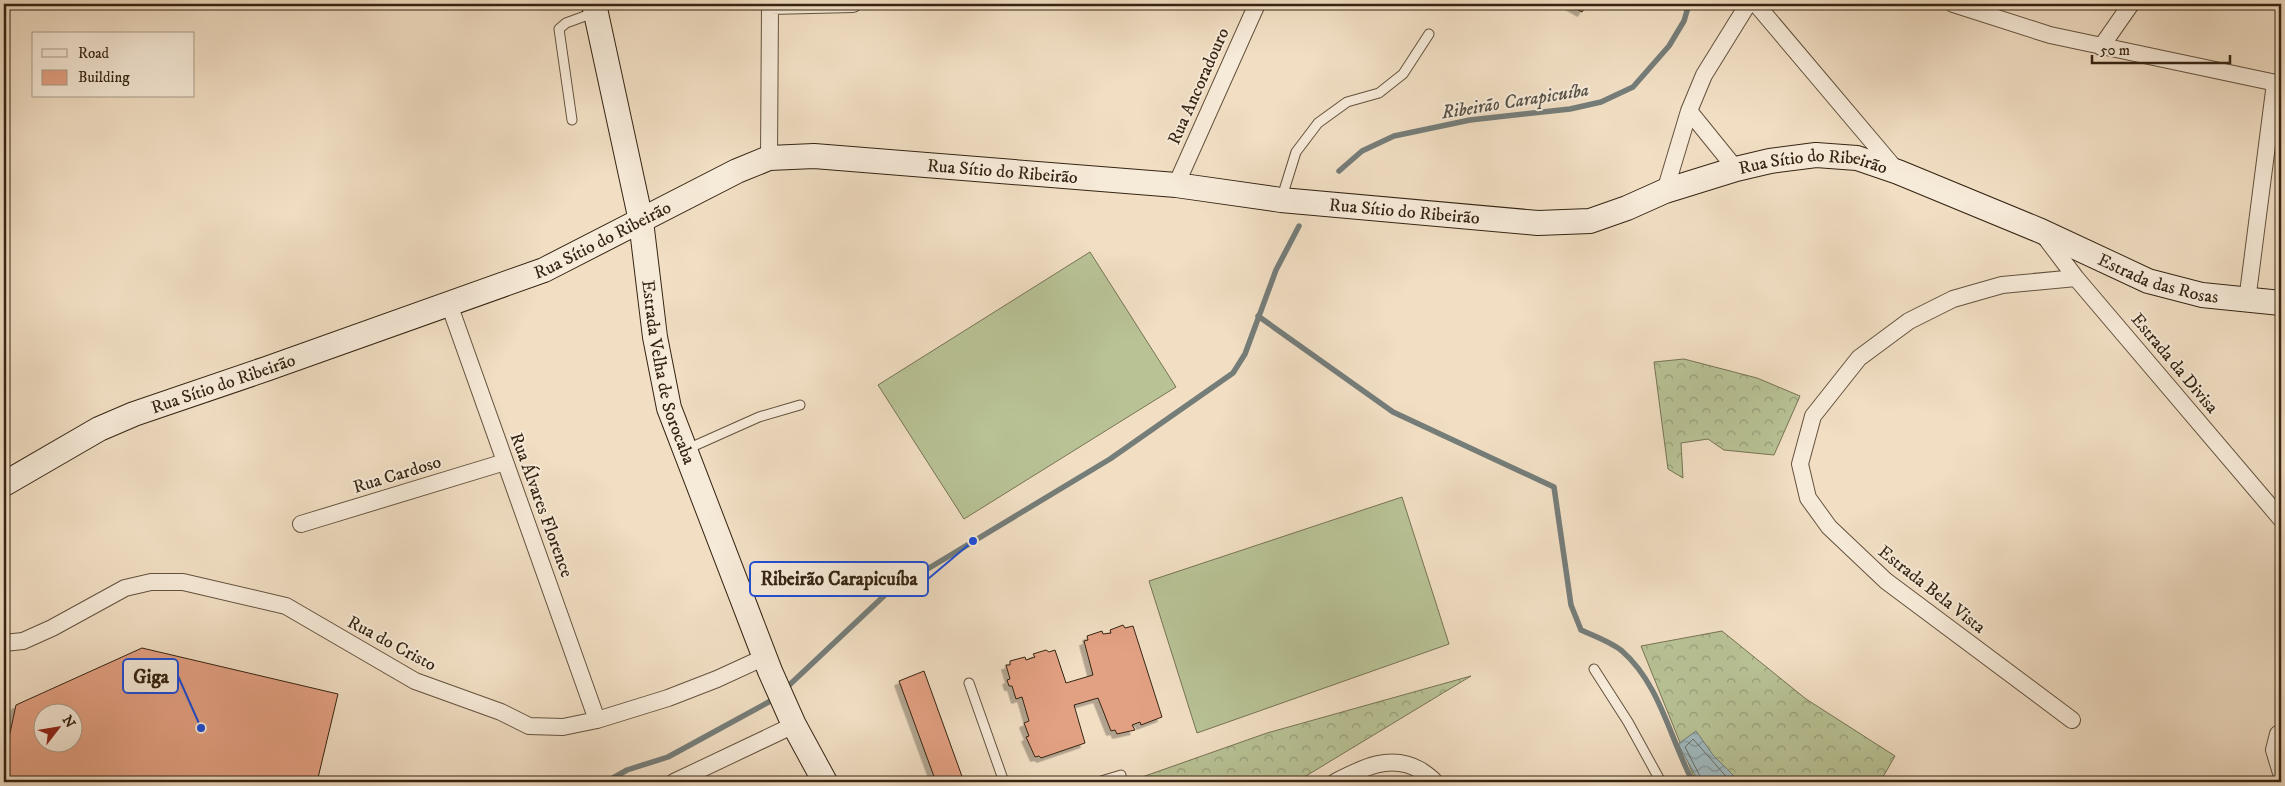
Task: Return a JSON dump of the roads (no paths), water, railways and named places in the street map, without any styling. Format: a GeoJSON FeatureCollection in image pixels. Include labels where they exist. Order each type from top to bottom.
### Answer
{"type":"FeatureCollection","features":[{"type":"Feature","properties":{"kind":"main road","name":"Estrada Velha de Sorocaba"},"geometry":{"type":"LineString","coordinates":[[595,8],[641,221],[655,337],[669,408],[767,664],[791,719],[825,782]]}},
{"type":"Feature","properties":{"kind":"main road","name":"Rua Sítio do Ribeirão"},"geometry":{"type":"LineString","coordinates":[[4,484],[99,429],[134,414],[544,270],[737,171],[769,158],[814,156],[1176,185],[1281,200],[1538,223],[1590,221],[1627,208],[1665,190],[1736,169],[1770,161],[1816,155],[1857,158],[1898,172],[2041,231]]}},
{"type":"Feature","properties":{"kind":"main road","name":"Estrada das Rosas"},"geometry":{"type":"LineString","coordinates":[[2041,231],[2148,281],[2202,295],[2246,301],[2281,303]]}},
{"type":"Feature","properties":{"kind":"street"},"geometry":{"type":"LineString","coordinates":[[769,158],[770,5],[853,4]]}},
{"type":"Feature","properties":{"kind":"street","name":"Rua Ancoradouro"},"geometry":{"type":"LineString","coordinates":[[1176,185],[1257,4]]}},
{"type":"Feature","properties":{"kind":"street"},"geometry":{"type":"LineString","coordinates":[[1665,190],[1689,111],[1704,75],[1748,4]]}},
{"type":"Feature","properties":{"kind":"street"},"geometry":{"type":"LineString","coordinates":[[1756,4],[1898,172]]}},
{"type":"Feature","properties":{"kind":"street"},"geometry":{"type":"LineString","coordinates":[[1953,4],[2050,35],[2278,83],[2246,301]]}},
{"type":"Feature","properties":{"kind":"street"},"geometry":{"type":"LineString","coordinates":[[2102,47],[2131,4]]}},
{"type":"Feature","properties":{"kind":"street"},"geometry":{"type":"LineString","coordinates":[[1689,111],[1736,169]]}},
{"type":"Feature","properties":{"kind":"street","name":"Estrada da Divisa"},"geometry":{"type":"LineString","coordinates":[[2041,231],[2076,278],[2281,519]]}},
{"type":"Feature","properties":{"kind":"street","name":"Estrada Bela Vista"},"geometry":{"type":"LineString","coordinates":[[2072,720],[1886,582],[1829,527],[1808,498],[1800,464],[1813,416],[1859,358],[1909,321],[1953,299],[2002,284],[2076,278]]}},
{"type":"Feature","properties":{"kind":"street","name":"Rua Álvares Florence"},"geometry":{"type":"LineString","coordinates":[[449,304],[597,720]]}},
{"type":"Feature","properties":{"kind":"street","name":"Rua Cardoso"},"geometry":{"type":"LineString","coordinates":[[301,524],[505,462]]}},
{"type":"Feature","properties":{"kind":"street","name":"Rua do Cristo"},"geometry":{"type":"LineString","coordinates":[[4,643],[23,641],[52,628],[125,588],[151,582],[183,582],[286,606],[415,681],[501,712],[529,726],[563,727],[597,720],[767,664]]}},
{"type":"Feature","properties":{"kind":"street"},"geometry":{"type":"LineString","coordinates":[[674,782],[791,719]]}},
{"type":"Feature","properties":{"kind":"street"},"geometry":{"type":"LineString","coordinates":[[2280,733],[2274,750],[2281,773]]}},
{"type":"Feature","properties":{"kind":"street"},"geometry":{"type":"LineString","coordinates":[[1336,782],[1383,762],[1408,763],[1431,777],[1435,782]]}},
{"type":"Feature","properties":{"kind":"lane"},"geometry":{"type":"LineString","coordinates":[[572,120],[560,29],[566,23],[595,8]]}},
{"type":"Feature","properties":{"kind":"lane"},"geometry":{"type":"LineString","coordinates":[[1281,200],[1296,152],[1318,123],[1347,102],[1379,93],[1403,74],[1429,34]]}},
{"type":"Feature","properties":{"kind":"lane"},"geometry":{"type":"LineString","coordinates":[[685,450],[759,417],[800,405]]}},
{"type":"Feature","properties":{"kind":"lane"},"geometry":{"type":"LineString","coordinates":[[1594,669],[1628,722],[1661,782]]}},
{"type":"Feature","properties":{"kind":"lane"},"geometry":{"type":"LineString","coordinates":[[969,683],[1004,782]]}},
{"type":"Feature","properties":{"kind":"lane"},"geometry":{"type":"LineString","coordinates":[[1098,782],[1121,775]]}},
{"type":"Feature","properties":{"kind":"water"},"geometry":{"type":"Polygon","coordinates":[[[1696,731],[1713,755],[1735,777],[1736,782],[1699,782],[1678,744],[1696,731]]]}},
{"type":"Feature","properties":{"kind":"waterway","name":"Ribeirão Carapicuíba"},"geometry":{"type":"LineString","coordinates":[[1339,171],[1362,151],[1394,136],[1470,120],[1570,109],[1601,102],[1633,87],[1669,46],[1684,21],[1689,4]]}},
{"type":"Feature","properties":{"kind":"waterway","name":"Ribeirão Carapicuíba"},"geometry":{"type":"LineString","coordinates":[[784,690],[886,594],[1110,459],[1233,373],[1245,354],[1276,270],[1299,226]]}},
{"type":"Feature","properties":{"kind":"waterway"},"geometry":{"type":"LineString","coordinates":[[1258,316],[1393,412],[1554,487],[1571,605],[1581,630],[1618,648],[1635,664],[1655,696],[1693,782]]}},
{"type":"Feature","properties":{"kind":"waterway","name":"Ribeirão Carapicuíba"},"geometry":{"type":"LineString","coordinates":[[606,782],[627,770],[668,757],[776,698]]}},
{"type":"Feature","properties":{"kind":"place","name":"Ribeirão Carapicuíba"},"geometry":{"type":"Point","coordinates":[973,541]}},
{"type":"Feature","properties":{"kind":"place","name":"Giga"},"geometry":{"type":"Point","coordinates":[201,728]}}]}
